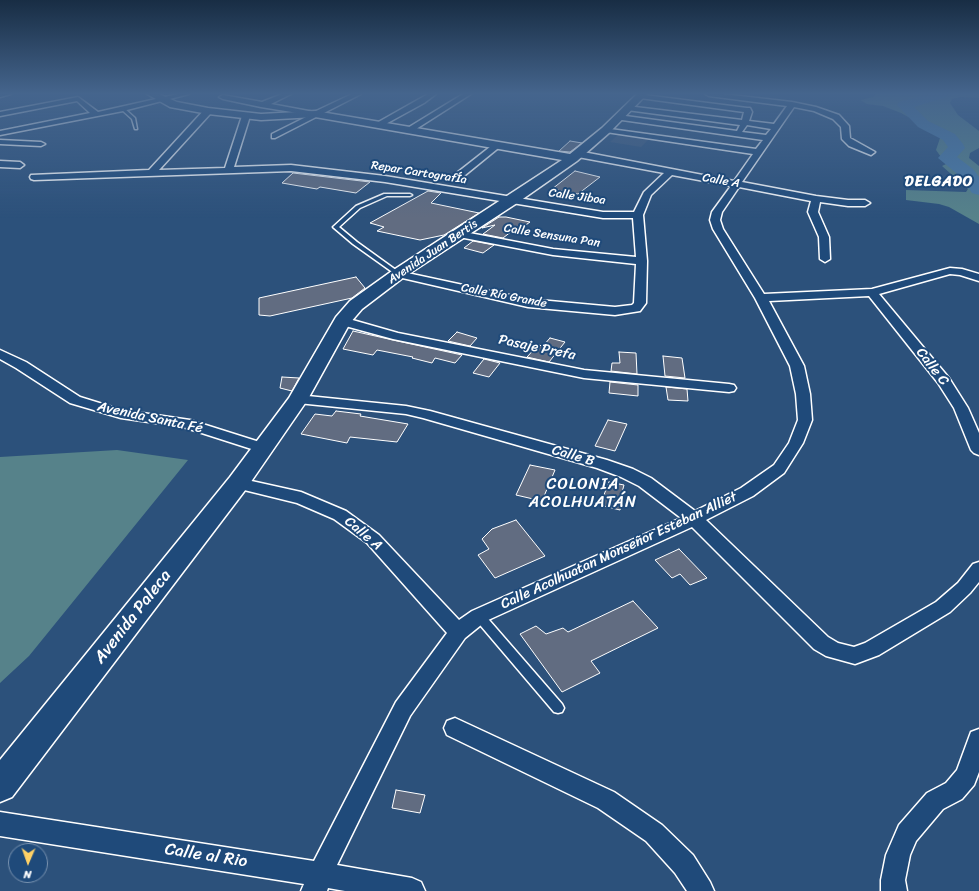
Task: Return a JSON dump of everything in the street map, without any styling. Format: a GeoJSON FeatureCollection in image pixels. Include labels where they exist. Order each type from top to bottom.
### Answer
{"type":"FeatureCollection","features":[{"type":"Feature","properties":{"kind":"main road"},"geometry":{"type":"LineString","coordinates":[[443,136],[575,156]]}},
{"type":"Feature","properties":{"kind":"main road","name":"Avenida Juan Bertis"},"geometry":{"type":"LineString","coordinates":[[264,448],[298,399],[342,321],[356,305],[398,274],[512,200],[575,156],[599,136]]}},
{"type":"Feature","properties":{"kind":"main road","name":"Avenida Paleca"},"geometry":{"type":"LineString","coordinates":[[0,786],[264,448]]}},
{"type":"Feature","properties":{"kind":"street"},"geometry":{"type":"LineString","coordinates":[[151,173],[185,136]]}},
{"type":"Feature","properties":{"kind":"street"},"geometry":{"type":"LineString","coordinates":[[229,170],[241,136]]}},
{"type":"Feature","properties":{"kind":"street"},"geometry":{"type":"LineString","coordinates":[[645,136],[759,152]]}},
{"type":"Feature","properties":{"kind":"street"},"geometry":{"type":"LineString","coordinates":[[749,136],[768,138]]}},
{"type":"Feature","properties":{"kind":"street","name":"Calle Acolhuatan Monseñor Esteban Alliet"},"geometry":{"type":"LineString","coordinates":[[317,882],[403,709],[458,632],[479,616],[694,519],[747,492],[779,469],[796,443],[805,420],[803,394],[797,366],[761,298],[718,229],[715,220],[716,212],[770,136]]}},
{"type":"Feature","properties":{"kind":"street"},"geometry":{"type":"LineString","coordinates":[[846,136],[846,139],[852,144],[871,152]]}},
{"type":"Feature","properties":{"kind":"street"},"geometry":{"type":"LineString","coordinates":[[0,142],[41,144]]}},
{"type":"Feature","properties":{"kind":"street"},"geometry":{"type":"LineString","coordinates":[[456,178],[498,145]]}},
{"type":"Feature","properties":{"kind":"street","name":"Calle A"},"geometry":{"type":"LineString","coordinates":[[575,156],[816,198],[848,203],[865,203]]}},
{"type":"Feature","properties":{"kind":"street"},"geometry":{"type":"LineString","coordinates":[[0,164],[20,165]]}},
{"type":"Feature","properties":{"kind":"street","name":"Repar CartografÍa"},"geometry":{"type":"LineString","coordinates":[[34,178],[291,168],[385,180],[512,200]]}},
{"type":"Feature","properties":{"kind":"street"},"geometry":{"type":"LineString","coordinates":[[642,261],[638,215],[647,194],[670,172]]}},
{"type":"Feature","properties":{"kind":"street"},"geometry":{"type":"LineString","coordinates":[[816,198],[814,212],[824,237],[825,259]]}},
{"type":"Feature","properties":{"kind":"street","name":"Calle Jiboa"},"geometry":{"type":"LineString","coordinates":[[512,200],[603,214],[638,215]]}},
{"type":"Feature","properties":{"kind":"street","name":"Calle Sensuna Pan"},"geometry":{"type":"LineString","coordinates":[[459,234],[553,252],[642,261]]}},
{"type":"Feature","properties":{"kind":"street","name":"Calle Río Grande"},"geometry":{"type":"LineString","coordinates":[[398,274],[528,302],[615,311],[636,308],[640,303],[642,261]]}},
{"type":"Feature","properties":{"kind":"street"},"geometry":{"type":"LineString","coordinates":[[761,298],[872,292],[950,271],[962,272],[979,278]]}},
{"type":"Feature","properties":{"kind":"street","name":"Calle C"},"geometry":{"type":"LineString","coordinates":[[872,292],[944,381],[961,408],[979,450]]}},
{"type":"Feature","properties":{"kind":"street","name":"Pasaje Prefa"},"geometry":{"type":"LineString","coordinates":[[342,321],[398,336],[584,374],[729,388]]}},
{"type":"Feature","properties":{"kind":"street","name":"Avenida Santa Fé"},"geometry":{"type":"LineString","coordinates":[[0,354],[21,365],[75,400],[121,414],[185,423],[264,448]]}},
{"type":"Feature","properties":{"kind":"street","name":"Calle B"},"geometry":{"type":"LineString","coordinates":[[298,399],[386,408],[425,414],[627,472],[645,482],[694,519],[821,643],[833,650],[855,656],[872,649],[943,607],[964,588],[979,569]]}},
{"type":"Feature","properties":{"kind":"street","name":"Calle A"},"geometry":{"type":"LineString","coordinates":[[238,483],[301,498],[340,515],[373,539],[458,632]]}},
{"type":"Feature","properties":{"kind":"street"},"geometry":{"type":"LineString","coordinates":[[456,728],[606,800],[654,833],[684,864],[701,891]]}},
{"type":"Feature","properties":{"kind":"street"},"geometry":{"type":"LineString","coordinates":[[894,891],[894,880],[898,856],[907,833],[935,801],[954,791],[966,777],[979,739]]}},
{"type":"Feature","properties":{"kind":"street","name":"Calle al Rio"},"geometry":{"type":"LineString","coordinates":[[0,824],[317,882],[412,891]]}},
{"type":"Feature","properties":{"kind":"lane"},"geometry":{"type":"LineString","coordinates":[[398,274],[355,243],[336,227],[358,207],[386,195],[410,195]]}},
{"type":"Feature","properties":{"kind":"lane"},"geometry":{"type":"LineString","coordinates":[[479,616],[558,708]]}},
{"type":"Feature","properties":{"kind":"shaded area"},"geometry":{"type":"Polygon","coordinates":[[[617,136],[635,136],[650,138],[641,147],[610,142],[617,136]]]}},
{"type":"Feature","properties":{"kind":"green space"},"geometry":{"type":"Polygon","coordinates":[[[941,136],[979,136],[979,148],[970,153],[969,158],[979,166],[979,224],[949,207],[939,204],[906,200],[906,190],[966,192],[968,189],[942,166],[946,164],[936,150],[941,136]]]}},
{"type":"Feature","properties":{"kind":"green space"},"geometry":{"type":"Polygon","coordinates":[[[117,450],[188,460],[29,656],[0,683],[0,457],[117,450]]]}},
{"type":"Feature","properties":{"kind":"building"},"geometry":{"type":"Polygon","coordinates":[[[570,141],[582,143],[570,152],[559,151],[570,141]]]}},
{"type":"Feature","properties":{"kind":"building"},"geometry":{"type":"Polygon","coordinates":[[[575,171],[600,177],[578,194],[552,189],[575,171]]]}},
{"type":"Feature","properties":{"kind":"building"},"geometry":{"type":"Polygon","coordinates":[[[293,173],[370,182],[356,193],[320,187],[317,189],[282,183],[293,173]]]}},
{"type":"Feature","properties":{"kind":"building"},"geometry":{"type":"Polygon","coordinates":[[[428,191],[441,193],[431,203],[479,213],[444,235],[420,240],[377,231],[384,227],[370,223],[428,191]]]}},
{"type":"Feature","properties":{"kind":"building"},"geometry":{"type":"Polygon","coordinates":[[[499,217],[530,222],[516,232],[512,231],[503,238],[483,234],[495,225],[482,228],[499,217]]]}},
{"type":"Feature","properties":{"kind":"building"},"geometry":{"type":"Polygon","coordinates":[[[473,241],[494,245],[483,253],[464,248],[473,241]]]}},
{"type":"Feature","properties":{"kind":"building"},"geometry":{"type":"Polygon","coordinates":[[[356,277],[365,288],[352,298],[270,316],[259,315],[259,298],[356,277]]]}},
{"type":"Feature","properties":{"kind":"building"},"geometry":{"type":"Polygon","coordinates":[[[353,331],[462,355],[455,363],[435,358],[432,363],[412,358],[413,357],[377,350],[373,355],[343,349],[353,331]]]}},
{"type":"Feature","properties":{"kind":"building"},"geometry":{"type":"Polygon","coordinates":[[[457,332],[477,338],[470,346],[448,341],[457,332]]]}},
{"type":"Feature","properties":{"kind":"building"},"geometry":{"type":"Polygon","coordinates":[[[550,338],[565,342],[549,362],[527,357],[538,345],[543,346],[550,338]]]}},
{"type":"Feature","properties":{"kind":"building"},"geometry":{"type":"Polygon","coordinates":[[[619,352],[636,353],[637,374],[611,371],[612,363],[620,363],[619,352]]]}},
{"type":"Feature","properties":{"kind":"building"},"geometry":{"type":"Polygon","coordinates":[[[663,356],[682,358],[685,378],[665,376],[663,356]]]}},
{"type":"Feature","properties":{"kind":"building"},"geometry":{"type":"Polygon","coordinates":[[[484,359],[500,363],[489,377],[473,373],[484,359]]]}},
{"type":"Feature","properties":{"kind":"building"},"geometry":{"type":"Polygon","coordinates":[[[282,377],[299,378],[292,391],[280,388],[282,377]]]}},
{"type":"Feature","properties":{"kind":"building"},"geometry":{"type":"Polygon","coordinates":[[[610,382],[638,385],[638,396],[609,393],[610,382]]]}},
{"type":"Feature","properties":{"kind":"building"},"geometry":{"type":"Polygon","coordinates":[[[666,387],[687,389],[688,401],[668,400],[666,387]]]}},
{"type":"Feature","properties":{"kind":"building"},"geometry":{"type":"Polygon","coordinates":[[[336,411],[361,414],[360,416],[408,424],[397,442],[350,437],[347,443],[301,434],[315,414],[332,416],[336,411]]]}},
{"type":"Feature","properties":{"kind":"building"},"geometry":{"type":"Polygon","coordinates":[[[608,420],[627,424],[615,451],[595,446],[608,420]]]}},
{"type":"Feature","properties":{"kind":"building"},"geometry":{"type":"Polygon","coordinates":[[[530,465],[555,470],[542,501],[516,495],[530,465]]]}},
{"type":"Feature","properties":{"kind":"building"},"geometry":{"type":"Polygon","coordinates":[[[609,482],[624,485],[621,496],[624,496],[620,510],[600,505],[609,482]]]}},
{"type":"Feature","properties":{"kind":"building"},"geometry":{"type":"Polygon","coordinates":[[[516,520],[545,556],[495,578],[478,555],[489,549],[482,539],[492,529],[516,520]]]}},
{"type":"Feature","properties":{"kind":"building"},"geometry":{"type":"Polygon","coordinates":[[[679,549],[707,578],[690,585],[680,574],[672,578],[655,560],[679,549]]]}},
{"type":"Feature","properties":{"kind":"building"},"geometry":{"type":"Polygon","coordinates":[[[633,601],[658,628],[591,661],[600,673],[562,692],[520,634],[536,626],[546,634],[563,628],[568,632],[633,601]]]}},
{"type":"Feature","properties":{"kind":"building"},"geometry":{"type":"Polygon","coordinates":[[[396,790],[425,795],[420,813],[392,808],[396,790]]]}},
{"type":"Feature","properties":{"kind":"waterway"},"geometry":{"type":"LineString","coordinates":[[946,136],[949,137],[957,148],[947,158],[967,173],[979,189]]}},
{"type":"Feature","properties":{"kind":"district","name":"DELGADO"},"geometry":{"type":"Point","coordinates":[939,182]}},
{"type":"Feature","properties":{"kind":"district","name":"COLONIA ACOLHUATÁN"},"geometry":{"type":"Point","coordinates":[583,494]}}]}
